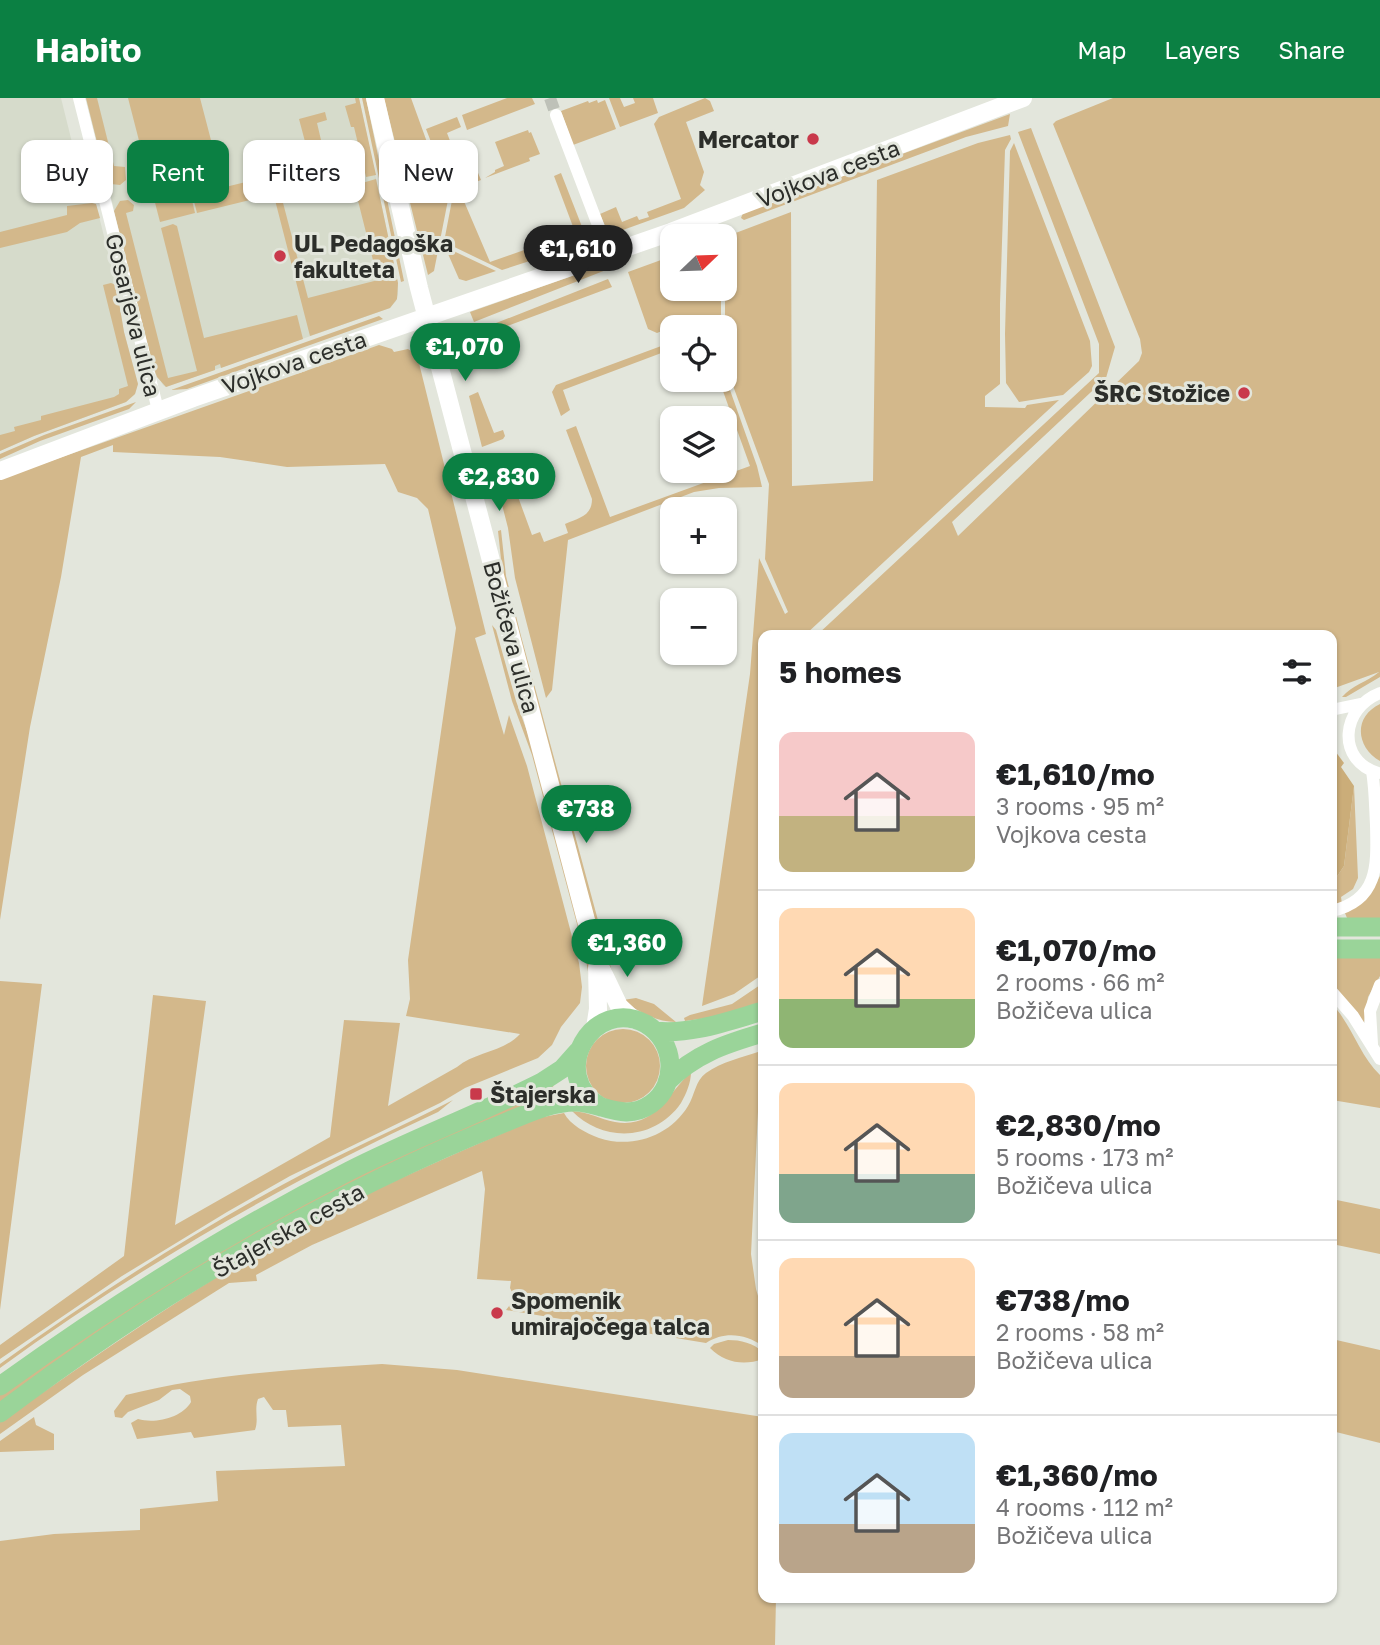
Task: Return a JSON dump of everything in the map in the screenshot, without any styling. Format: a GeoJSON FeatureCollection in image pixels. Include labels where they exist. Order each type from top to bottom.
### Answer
{"type":"FeatureCollection","features":[{"type":"Feature","properties":{"kind":"main road"},"geometry":{"type":"LineString","coordinates":[[1337,927],[1380,927]]}},
{"type":"Feature","properties":{"kind":"main road"},"geometry":{"type":"LineString","coordinates":[[1337,949],[1380,948]]}},
{"type":"Feature","properties":{"kind":"main road"},"geometry":{"type":"LineString","coordinates":[[655,1031],[683,1031],[758,1012]]}},
{"type":"Feature","properties":{"kind":"main road"},"geometry":{"type":"LineString","coordinates":[[595,1028],[614,1019],[634,1020],[655,1031],[669,1053],[667,1082]]}},
{"type":"Feature","properties":{"kind":"main road","name":"Štajerska cesta"},"geometry":{"type":"LineString","coordinates":[[0,1387],[126,1300],[221,1241],[352,1169],[542,1082],[562,1069],[595,1028]]}},
{"type":"Feature","properties":{"kind":"main road","name":"Štajerska cesta"},"geometry":{"type":"LineString","coordinates":[[0,1413],[192,1283],[361,1189],[531,1113],[570,1102],[620,1113],[640,1110],[657,1099],[667,1082],[692,1060],[719,1047],[758,1035]]}},
{"type":"Feature","properties":{"kind":"main road"},"geometry":{"type":"LineString","coordinates":[[578,1051],[576,1067],[579,1081],[589,1098],[601,1107]]}},
{"type":"Feature","properties":{"kind":"street","name":"Gosarjeva ulica"},"geometry":{"type":"LineString","coordinates":[[79,98],[158,410]]}},
{"type":"Feature","properties":{"kind":"street","name":"Božičeva ulica"},"geometry":{"type":"LineString","coordinates":[[375,98],[427,316],[596,958],[619,1006],[634,1020]]}},
{"type":"Feature","properties":{"kind":"street","name":"Vojkova cesta"},"geometry":{"type":"LineString","coordinates":[[0,471],[158,410],[733,209],[996,103],[1023,98]]}},
{"type":"Feature","properties":{"kind":"street"},"geometry":{"type":"LineString","coordinates":[[556,115],[608,254]]}},
{"type":"Feature","properties":{"kind":"street"},"geometry":{"type":"LineString","coordinates":[[1337,910],[1349,906],[1360,897],[1375,874],[1376,772],[1360,762],[1352,751],[1349,737],[1353,714],[1360,704],[1380,693]]}},
{"type":"Feature","properties":{"kind":"street"},"geometry":{"type":"LineString","coordinates":[[1337,709],[1360,704]]}},
{"type":"Feature","properties":{"kind":"street","name":"Božičeva ulica"},"geometry":{"type":"LineString","coordinates":[[595,1028],[598,1009],[596,958]]}},
{"type":"Feature","properties":{"kind":"street"},"geometry":{"type":"LineString","coordinates":[[1376,1054],[1370,1011],[1380,985]]}},
{"type":"Feature","properties":{"kind":"street"},"geometry":{"type":"LineString","coordinates":[[1337,998],[1353,1016],[1376,1054]]}},
{"type":"Feature","properties":{"kind":"shaded area"},"geometry":{"type":"Polygon","coordinates":[[[0,98],[61,98],[71,140],[21,140],[21,203],[96,204],[138,384],[135,394],[126,402],[0,451],[0,98]]]}},
{"type":"Feature","properties":{"kind":"shaded area","name":"UL Pedagoška fakulteta"},"geometry":{"type":"Polygon","coordinates":[[[86,98],[359,98],[398,283],[396,301],[390,308],[166,387],[154,369],[112,203],[113,140],[97,140],[86,98]]]}},
{"type":"Feature","properties":{"kind":"shaded area"},"geometry":{"type":"Polygon","coordinates":[[[86,98],[97,98],[108,140],[96,140],[86,98]]]}},
{"type":"Feature","properties":{"kind":"shaded area"},"geometry":{"type":"Polygon","coordinates":[[[128,98],[200,98],[211,140],[139,140],[128,98]]]}},
{"type":"Feature","properties":{"kind":"shaded area"},"geometry":{"type":"Polygon","coordinates":[[[355,98],[359,98],[376,175],[366,177],[365,140],[357,140],[345,106],[356,103],[355,98]]]}},
{"type":"Feature","properties":{"kind":"shaded area"},"geometry":{"type":"Polygon","coordinates":[[[362,98],[366,98],[379,161],[379,178],[362,98]]]}},
{"type":"Feature","properties":{"kind":"shaded area"},"geometry":{"type":"Polygon","coordinates":[[[384,98],[411,98],[426,140],[394,140],[384,98]]]}},
{"type":"Feature","properties":{"kind":"shaded area"},"geometry":{"type":"Polygon","coordinates":[[[507,98],[532,98],[535,104],[467,130],[462,115],[507,98]]]}},
{"type":"Feature","properties":{"kind":"shaded area"},"geometry":{"type":"Polygon","coordinates":[[[609,98],[620,98],[624,107],[635,103],[633,98],[653,98],[658,113],[620,127],[609,98]]]}},
{"type":"Feature","properties":{"kind":"shaded area"},"geometry":{"type":"Polygon","coordinates":[[[705,98],[710,101],[714,111],[686,122],[704,172],[700,185],[705,190],[684,208],[609,235],[600,214],[616,207],[622,222],[637,216],[639,220],[649,217],[647,212],[681,199],[654,124],[659,117],[705,98]]]}},
{"type":"Feature","properties":{"kind":"shaded area","name":"ŠRC Stožice"},"geometry":{"type":"Polygon","coordinates":[[[1113,98],[1380,98],[1380,677],[1346,697],[1342,697],[1350,689],[1379,672],[1337,687],[1337,630],[822,630],[1099,373],[1099,344],[1018,132],[1031,128],[1115,347],[1106,378],[952,522],[958,536],[1139,361],[1142,353],[1140,339],[1053,124],[1113,98]]]}},
{"type":"Feature","properties":{"kind":"shaded area"},"geometry":{"type":"Polygon","coordinates":[[[597,100],[598,103],[605,100],[616,129],[573,145],[561,111],[597,100]]]}},
{"type":"Feature","properties":{"kind":"shaded area"},"geometry":{"type":"Polygon","coordinates":[[[325,112],[327,120],[317,123],[321,140],[305,140],[299,119],[325,112]]]}},
{"type":"Feature","properties":{"kind":"shaded area"},"geometry":{"type":"Polygon","coordinates":[[[1010,114],[1008,126],[966,137],[744,220],[741,218],[743,213],[1010,114]]]}},
{"type":"Feature","properties":{"kind":"shaded area"},"geometry":{"type":"Polygon","coordinates":[[[457,117],[461,127],[447,133],[450,140],[430,140],[426,129],[457,117]]]}},
{"type":"Feature","properties":{"kind":"shaded area"},"geometry":{"type":"Polygon","coordinates":[[[528,130],[540,154],[529,158],[530,161],[485,178],[504,166],[495,142],[528,130]]]}},
{"type":"Feature","properties":{"kind":"shaded area"},"geometry":{"type":"Polygon","coordinates":[[[1010,135],[1011,139],[1005,150],[1000,384],[985,396],[985,407],[1025,408],[1027,405],[1059,400],[810,630],[758,630],[758,977],[734,994],[702,1006],[750,674],[759,558],[785,614],[788,612],[765,559],[769,484],[735,392],[737,315],[725,315],[725,301],[737,301],[737,232],[791,212],[792,486],[873,481],[877,180],[978,143],[1010,135]]]}},
{"type":"Feature","properties":{"kind":"shaded area"},"geometry":{"type":"Polygon","coordinates":[[[1014,143],[1090,341],[1092,366],[1089,372],[1063,395],[1019,402],[1006,383],[1005,334],[1010,151],[1014,143]]]}},
{"type":"Feature","properties":{"kind":"shaded area"},"geometry":{"type":"Polygon","coordinates":[[[113,162],[114,166],[125,167],[126,180],[120,185],[113,184],[113,162]]]}},
{"type":"Feature","properties":{"kind":"shaded area"},"geometry":{"type":"Polygon","coordinates":[[[561,173],[586,237],[582,244],[502,270],[444,242],[451,203],[465,203],[490,262],[575,232],[554,176],[561,173]]]}},
{"type":"Feature","properties":{"kind":"shaded area"},"geometry":{"type":"Polygon","coordinates":[[[376,179],[398,283],[397,299],[390,308],[310,336],[276,203],[283,203],[308,298],[378,280],[359,203],[365,203],[365,182],[376,179]]]}},
{"type":"Feature","properties":{"kind":"shaded area"},"geometry":{"type":"Polygon","coordinates":[[[243,183],[243,202],[197,213],[194,203],[229,203],[229,186],[243,183]]]}},
{"type":"Feature","properties":{"kind":"shaded area"},"geometry":{"type":"Polygon","coordinates":[[[127,200],[127,203],[134,205],[133,211],[126,213],[168,378],[197,371],[161,228],[173,224],[177,226],[204,338],[297,315],[303,339],[221,368],[220,364],[215,366],[215,370],[166,387],[154,369],[114,211],[120,201],[127,200]]]}},
{"type":"Feature","properties":{"kind":"shaded area"},"geometry":{"type":"Polygon","coordinates":[[[155,203],[193,203],[195,213],[160,222],[155,203]]]}},
{"type":"Feature","properties":{"kind":"shaded area"},"geometry":{"type":"Polygon","coordinates":[[[384,203],[388,203],[404,281],[401,282],[384,203]]]}},
{"type":"Feature","properties":{"kind":"shaded area"},"geometry":{"type":"Polygon","coordinates":[[[410,203],[447,203],[434,271],[428,275],[410,203]]]}},
{"type":"Feature","properties":{"kind":"shaded area"},"geometry":{"type":"Polygon","coordinates":[[[96,204],[100,218],[80,223],[67,232],[0,248],[0,232],[67,215],[67,206],[96,204]]]}},
{"type":"Feature","properties":{"kind":"shaded area"},"geometry":{"type":"Polygon","coordinates":[[[445,247],[496,271],[466,281],[459,279],[445,247]]]}},
{"type":"Feature","properties":{"kind":"shaded area"},"geometry":{"type":"Polygon","coordinates":[[[660,260],[660,301],[721,301],[721,315],[660,315],[660,332],[648,329],[628,272],[660,260]]]}},
{"type":"Feature","properties":{"kind":"shaded area"},"geometry":{"type":"Polygon","coordinates":[[[602,267],[606,270],[474,322],[470,312],[595,268],[602,267]]]}},
{"type":"Feature","properties":{"kind":"shaded area"},"geometry":{"type":"Polygon","coordinates":[[[608,279],[612,287],[478,337],[476,331],[608,279]]]}},
{"type":"Feature","properties":{"kind":"shaded area"},"geometry":{"type":"Polygon","coordinates":[[[103,285],[116,285],[124,332],[138,384],[135,394],[126,402],[0,451],[0,435],[15,431],[14,427],[41,420],[41,416],[114,397],[119,394],[119,389],[128,386],[103,285]]]}},
{"type":"Feature","properties":{"kind":"shaded area"},"geometry":{"type":"Polygon","coordinates":[[[379,316],[383,319],[187,389],[171,390],[379,316]]]}},
{"type":"Feature","properties":{"kind":"shaded area"},"geometry":{"type":"Polygon","coordinates":[[[379,345],[394,352],[408,349],[417,355],[486,634],[475,638],[504,735],[509,715],[527,766],[579,963],[582,987],[580,1003],[561,1027],[552,1045],[538,1058],[465,1088],[440,1103],[290,1176],[122,1276],[0,1359],[0,1345],[124,1256],[153,995],[206,1001],[175,1225],[330,1137],[344,1020],[400,1023],[388,1106],[464,1062],[506,1045],[520,1034],[406,1016],[410,999],[408,960],[456,628],[428,509],[417,498],[398,492],[385,464],[287,467],[220,457],[113,452],[113,445],[81,457],[61,577],[30,727],[0,920],[0,479],[379,345]]]}},
{"type":"Feature","properties":{"kind":"shaded area"},"geometry":{"type":"Polygon","coordinates":[[[660,346],[660,354],[563,390],[570,410],[561,416],[552,392],[556,385],[660,346]]]}},
{"type":"Feature","properties":{"kind":"shaded area"},"geometry":{"type":"Polygon","coordinates":[[[478,392],[494,433],[503,430],[505,436],[482,447],[469,396],[478,392]]]}},
{"type":"Feature","properties":{"kind":"shaded area"},"geometry":{"type":"Polygon","coordinates":[[[723,392],[731,392],[736,406],[728,406],[723,392]]]}},
{"type":"Feature","properties":{"kind":"shaded area"},"geometry":{"type":"Polygon","coordinates":[[[136,402],[129,409],[40,441],[0,459],[0,454],[44,435],[136,402]]]}},
{"type":"Feature","properties":{"kind":"shaded area"},"geometry":{"type":"Polygon","coordinates":[[[737,410],[762,487],[719,488],[681,497],[665,497],[703,483],[737,483],[737,471],[750,466],[737,430],[737,410]]]}},
{"type":"Feature","properties":{"kind":"shaded area"},"geometry":{"type":"Polygon","coordinates":[[[576,426],[610,517],[660,499],[660,505],[568,540],[552,690],[546,698],[515,578],[508,528],[498,489],[486,464],[509,456],[514,461],[506,464],[532,535],[540,532],[544,542],[568,533],[565,524],[584,516],[590,509],[592,499],[566,430],[576,426]]]}},
{"type":"Feature","properties":{"kind":"shaded area"},"geometry":{"type":"Polygon","coordinates":[[[501,530],[506,576],[612,972],[609,973],[503,578],[498,531],[501,530]]]}},
{"type":"Feature","properties":{"kind":"shaded area"},"geometry":{"type":"Polygon","coordinates":[[[492,625],[496,630],[516,701],[532,745],[588,952],[594,995],[589,997],[590,983],[585,954],[532,755],[512,701],[492,625]]]}},
{"type":"Feature","properties":{"kind":"shaded area"},"geometry":{"type":"Polygon","coordinates":[[[1380,704],[1380,761],[1366,748],[1361,732],[1365,716],[1380,704]]]}},
{"type":"Feature","properties":{"kind":"shaded area"},"geometry":{"type":"Polygon","coordinates":[[[1337,754],[1344,763],[1341,767],[1354,786],[1344,866],[1337,876],[1337,754]]]}},
{"type":"Feature","properties":{"kind":"shaded area"},"geometry":{"type":"Polygon","coordinates":[[[1354,786],[1358,878],[1353,889],[1341,897],[1342,904],[1337,905],[1337,876],[1344,866],[1354,786]]]}},
{"type":"Feature","properties":{"kind":"shaded area"},"geometry":{"type":"Polygon","coordinates":[[[1380,876],[1380,919],[1347,918],[1345,913],[1366,897],[1380,876]]]}},
{"type":"Feature","properties":{"kind":"shaded area"},"geometry":{"type":"Polygon","coordinates":[[[1380,955],[1380,976],[1368,997],[1364,1023],[1337,992],[1337,956],[1380,955]]]}},
{"type":"Feature","properties":{"kind":"shaded area"},"geometry":{"type":"Polygon","coordinates":[[[0,981],[42,984],[0,1310],[0,981]]]}},
{"type":"Feature","properties":{"kind":"shaded area"},"geometry":{"type":"Polygon","coordinates":[[[758,986],[758,1005],[715,1017],[685,1021],[684,1018],[690,1015],[732,1004],[758,986]]]}},
{"type":"Feature","properties":{"kind":"shaded area"},"geometry":{"type":"Polygon","coordinates":[[[636,998],[654,1004],[676,1022],[648,1016],[623,1000],[636,998]]]}},
{"type":"Feature","properties":{"kind":"shaded area"},"geometry":{"type":"Polygon","coordinates":[[[1337,1010],[1366,1058],[1380,1075],[1380,1108],[1337,1101],[1337,1010]]]}},
{"type":"Feature","properties":{"kind":"shaded area"},"geometry":{"type":"Polygon","coordinates":[[[623,1029],[644,1035],[654,1045],[660,1066],[654,1087],[644,1097],[623,1103],[602,1097],[592,1087],[586,1066],[592,1045],[602,1035],[623,1029]]]}},
{"type":"Feature","properties":{"kind":"shaded area"},"geometry":{"type":"Polygon","coordinates":[[[758,1052],[751,1254],[758,1296],[758,1344],[735,1336],[720,1337],[706,1343],[506,1310],[515,1298],[510,1288],[511,1281],[477,1279],[485,1189],[482,1171],[312,1245],[256,1275],[257,1281],[229,1283],[83,1375],[0,1434],[0,1422],[147,1322],[221,1274],[357,1199],[538,1118],[564,1113],[584,1131],[612,1141],[637,1141],[649,1137],[671,1125],[690,1102],[706,1073],[725,1063],[758,1052]]]}},
{"type":"Feature","properties":{"kind":"shaded area"},"geometry":{"type":"Polygon","coordinates":[[[691,1072],[681,1103],[670,1116],[643,1131],[613,1133],[598,1129],[572,1111],[615,1122],[629,1123],[640,1120],[659,1108],[691,1072]]]}},
{"type":"Feature","properties":{"kind":"shaded area"},"geometry":{"type":"Polygon","coordinates":[[[553,1086],[556,1096],[437,1145],[0,1406],[0,1395],[116,1314],[320,1193],[553,1086]]]}},
{"type":"Feature","properties":{"kind":"shaded area"},"geometry":{"type":"Polygon","coordinates":[[[453,1100],[438,1112],[324,1168],[213,1229],[105,1296],[0,1368],[0,1364],[68,1316],[209,1226],[303,1174],[453,1100]]]}},
{"type":"Feature","properties":{"kind":"shaded area"},"geometry":{"type":"Polygon","coordinates":[[[1337,1200],[1380,1209],[1380,1254],[1337,1245],[1337,1200]]]}},
{"type":"Feature","properties":{"kind":"shaded area"},"geometry":{"type":"Polygon","coordinates":[[[728,1340],[742,1341],[758,1348],[758,1360],[728,1360],[710,1348],[728,1340]]]}},
{"type":"Feature","properties":{"kind":"shaded area"},"geometry":{"type":"Polygon","coordinates":[[[1337,1340],[1380,1350],[1380,1443],[1337,1432],[1337,1340]]]}},
{"type":"Feature","properties":{"kind":"shaded area"},"geometry":{"type":"Polygon","coordinates":[[[382,1364],[457,1370],[758,1416],[758,1603],[776,1603],[775,1645],[0,1645],[0,1541],[54,1534],[140,1530],[140,1509],[218,1501],[216,1471],[345,1466],[341,1425],[288,1427],[286,1410],[273,1410],[264,1397],[258,1399],[255,1430],[194,1438],[191,1432],[137,1439],[131,1423],[138,1419],[160,1420],[175,1416],[187,1408],[191,1402],[190,1396],[180,1389],[172,1390],[159,1400],[128,1412],[122,1418],[115,1417],[114,1411],[126,1395],[189,1382],[285,1370],[382,1364]]]}},
{"type":"Feature","properties":{"kind":"shaded area"},"geometry":{"type":"Polygon","coordinates":[[[34,1417],[36,1425],[54,1434],[54,1450],[0,1452],[0,1441],[34,1417]]]}},
{"type":"Feature","properties":{"kind":"tunnel"},"geometry":{"type":"LineString","coordinates":[[550,98],[556,115]]}},
{"type":"Feature","properties":{"kind":"place","name":"Mercator"},"geometry":{"type":"Point","coordinates":[813,139]}},
{"type":"Feature","properties":{"kind":"place","name":"UL Pedagoška fakulteta"},"geometry":{"type":"Point","coordinates":[280,256]}},
{"type":"Feature","properties":{"kind":"place","name":"ŠRC Stožice"},"geometry":{"type":"Point","coordinates":[1244,393]}},
{"type":"Feature","properties":{"kind":"place","name":"Štajerska"},"geometry":{"type":"Point","coordinates":[476,1094]}},
{"type":"Feature","properties":{"kind":"place","name":"Spomenik umirajočega talca"},"geometry":{"type":"Point","coordinates":[497,1313]}}]}
